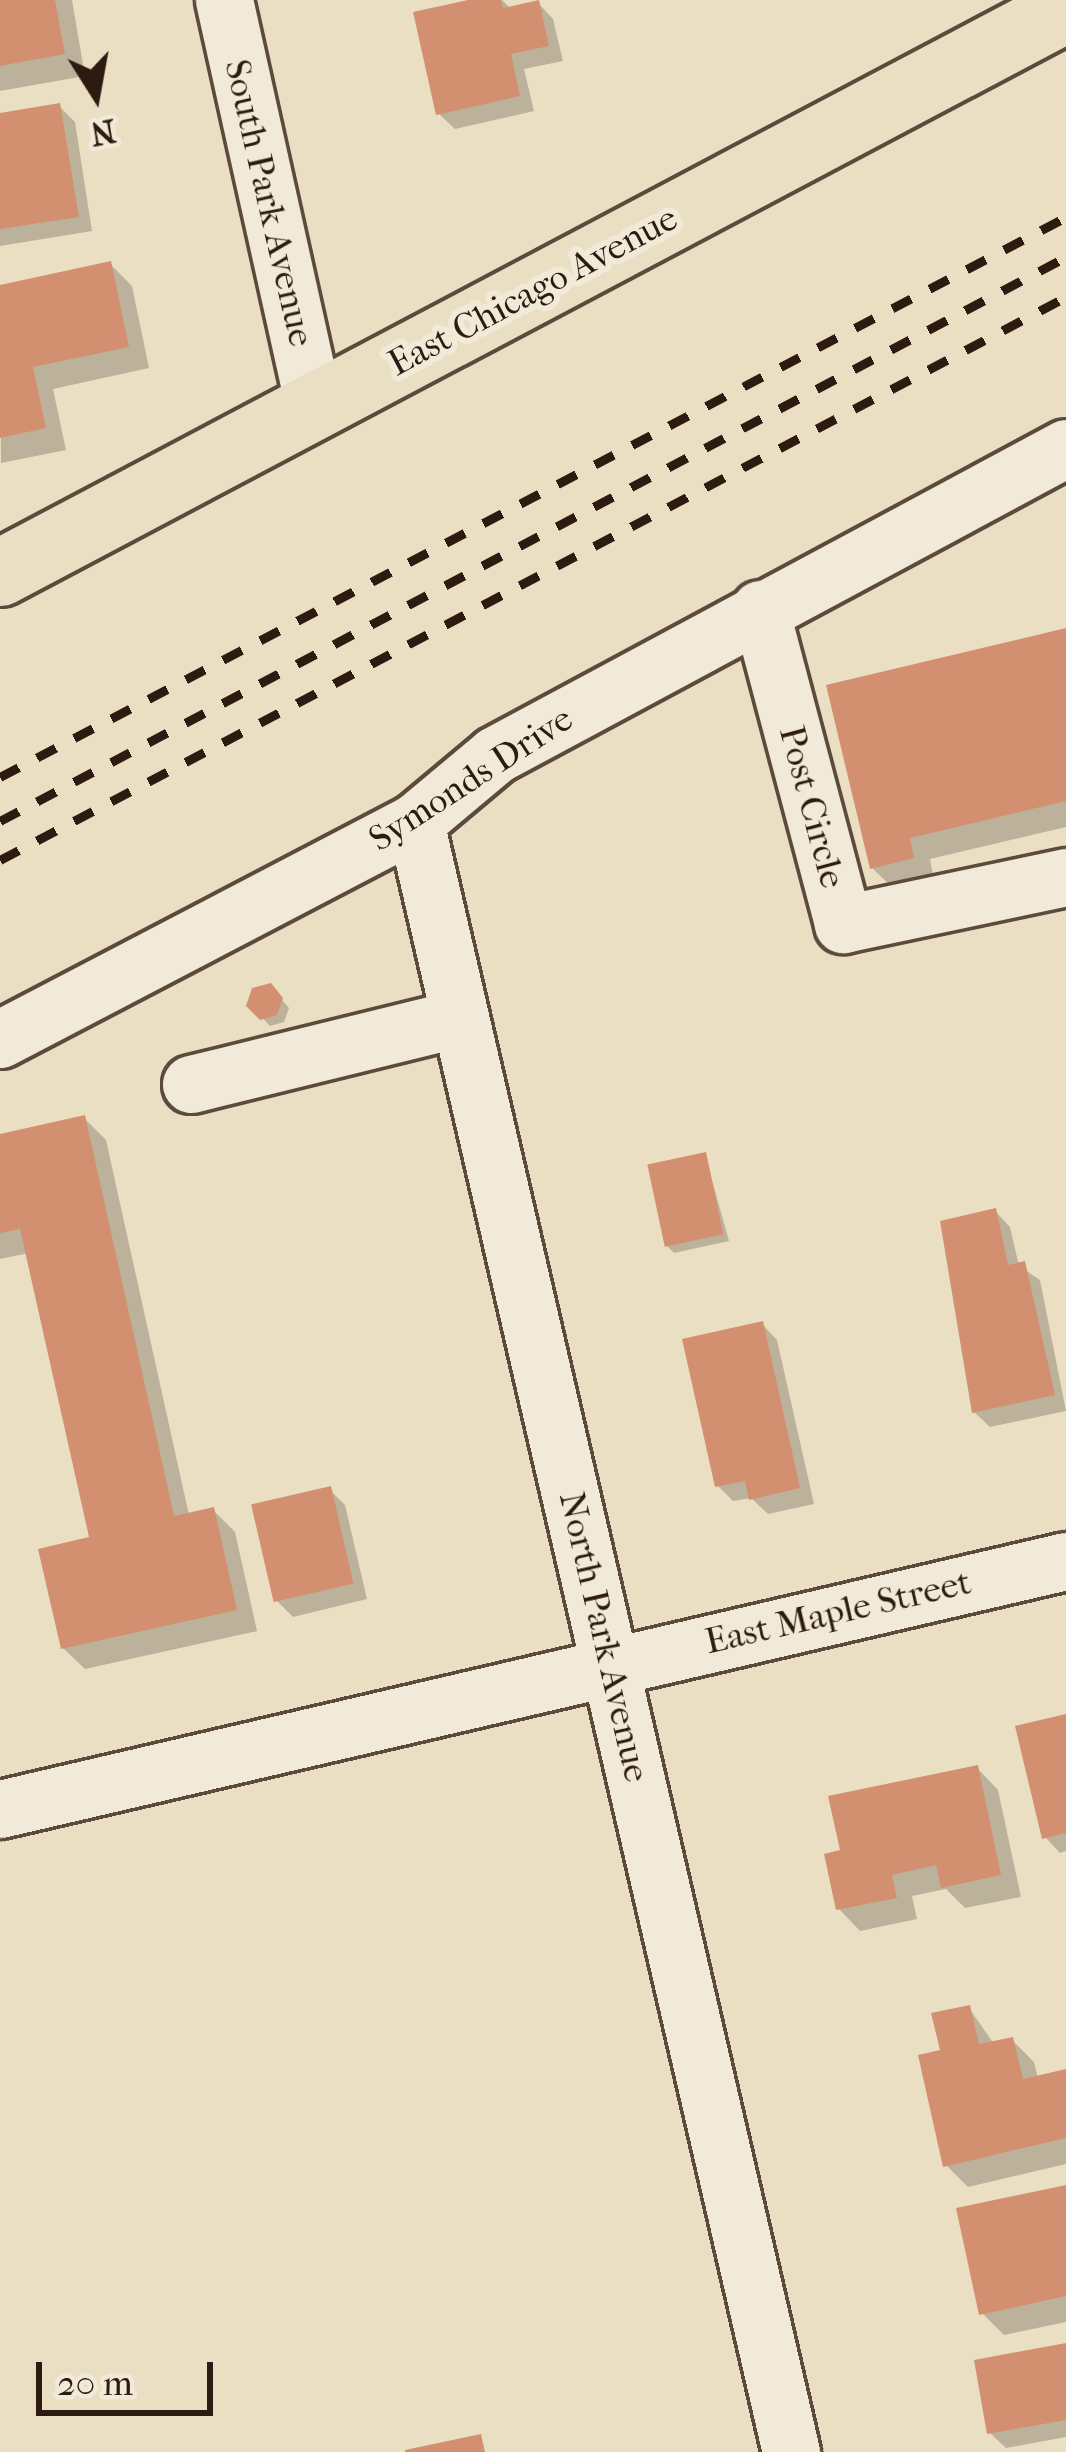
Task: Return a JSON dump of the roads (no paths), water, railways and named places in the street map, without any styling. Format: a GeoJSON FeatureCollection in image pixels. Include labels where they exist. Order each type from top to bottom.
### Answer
{"type":"FeatureCollection","features":[{"type":"Feature","properties":{"kind":"main road","name":"East Chicago Avenue"},"geometry":{"type":"LineString","coordinates":[[0,573],[1066,9]]}},
{"type":"Feature","properties":{"kind":"street","name":"South Park Avenue"},"geometry":{"type":"LineString","coordinates":[[224,0],[314,405]]}},
{"type":"Feature","properties":{"kind":"street","name":"Symonds Drive"},"geometry":{"type":"LineString","coordinates":[[0,1039],[415,823],[495,755],[1066,448]]}},
{"type":"Feature","properties":{"kind":"street","name":"Post Circle"},"geometry":{"type":"LineString","coordinates":[[760,609],[843,924],[1066,877]]}},
{"type":"Feature","properties":{"kind":"street","name":"North Park Avenue"},"geometry":{"type":"LineString","coordinates":[[415,823],[791,2452]]}},
{"type":"Feature","properties":{"kind":"street"},"geometry":{"type":"LineString","coordinates":[[190,1084],[460,1018]]}},
{"type":"Feature","properties":{"kind":"street","name":"East Maple Street"},"geometry":{"type":"LineString","coordinates":[[0,1809],[610,1662],[1066,1561]]}},
{"type":"Feature","properties":{"kind":"railway"},"geometry":{"type":"LineString","coordinates":[[0,777],[1066,217]]}},
{"type":"Feature","properties":{"kind":"railway"},"geometry":{"type":"LineString","coordinates":[[0,821],[1066,257]]}},
{"type":"Feature","properties":{"kind":"railway"},"geometry":{"type":"LineString","coordinates":[[0,860],[1066,297]]}}]}
